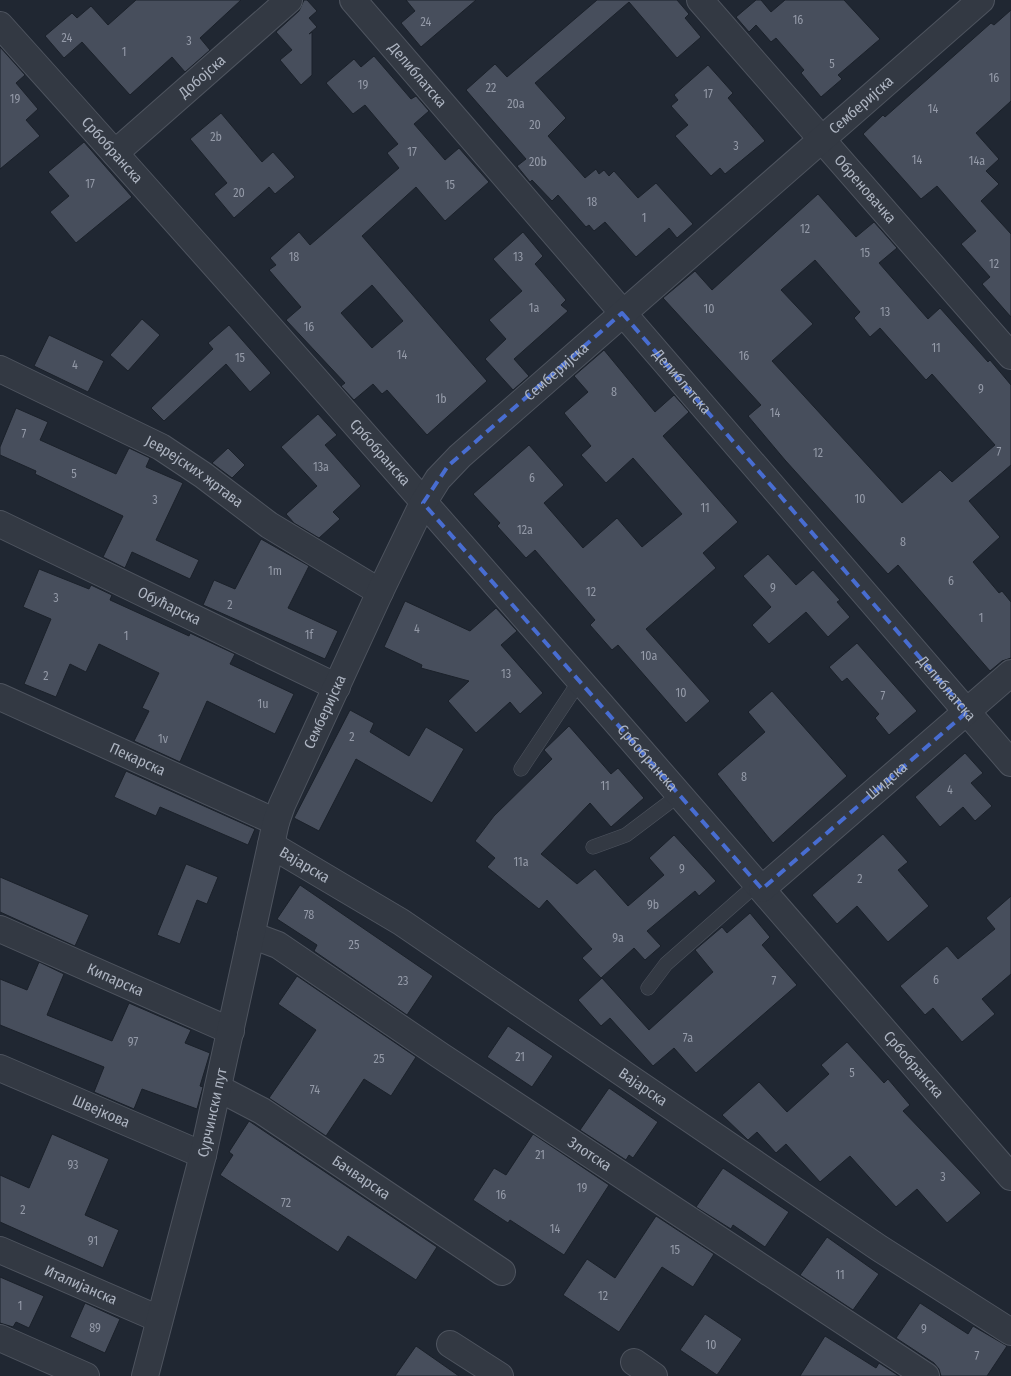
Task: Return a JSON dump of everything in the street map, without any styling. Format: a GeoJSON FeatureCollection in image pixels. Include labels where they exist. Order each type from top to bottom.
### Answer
{"type":"FeatureCollection","features":[{"type":"Feature","properties":{"kind":"street","name":"Добојска"},"geometry":{"type":"LineString","coordinates":[[115,153],[289,0]]}},
{"type":"Feature","properties":{"kind":"street","name":"Делиблатска"},"geometry":{"type":"LineString","coordinates":[[353,0],[1011,763]]}},
{"type":"Feature","properties":{"kind":"street","name":"Обреновачка"},"geometry":{"type":"LineString","coordinates":[[700,0],[1007,342]]}},
{"type":"Feature","properties":{"kind":"street","name":"Семберијска"},"geometry":{"type":"LineString","coordinates":[[274,834],[380,592],[423,503],[448,466],[981,0]]}},
{"type":"Feature","properties":{"kind":"street","name":"Србобранска"},"geometry":{"type":"LineString","coordinates":[[0,25],[115,153],[760,886],[1011,1177]]}},
{"type":"Feature","properties":{"kind":"street","name":"Јеврејских жртава"},"geometry":{"type":"LineString","coordinates":[[0,369],[161,447],[204,475],[269,526],[380,592]]}},
{"type":"Feature","properties":{"kind":"street","name":"Обућарска"},"geometry":{"type":"LineString","coordinates":[[0,524],[337,687]]}},
{"type":"Feature","properties":{"kind":"street","name":"Шидска"},"geometry":{"type":"LineString","coordinates":[[760,886],[1011,673]]}},
{"type":"Feature","properties":{"kind":"street","name":"Пекарска"},"geometry":{"type":"LineString","coordinates":[[0,697],[274,834]]}},
{"type":"Feature","properties":{"kind":"street","name":"Сурчински пут"},"geometry":{"type":"LineString","coordinates":[[145,1376],[218,1088],[274,834]]}},
{"type":"Feature","properties":{"kind":"street","name":"Вајарска"},"geometry":{"type":"LineString","coordinates":[[274,834],[879,1248],[1011,1332]]}},
{"type":"Feature","properties":{"kind":"street","name":"Кипарска"},"geometry":{"type":"LineString","coordinates":[[0,929],[231,1031]]}},
{"type":"Feature","properties":{"kind":"street","name":"Злотска"},"geometry":{"type":"LineString","coordinates":[[251,935],[278,945],[441,1056],[926,1376]]}},
{"type":"Feature","properties":{"kind":"street","name":"Швејкова"},"geometry":{"type":"LineString","coordinates":[[0,1068],[202,1155]]}},
{"type":"Feature","properties":{"kind":"street","name":"Бачварска"},"geometry":{"type":"LineString","coordinates":[[218,1088],[262,1111],[502,1272]]}},
{"type":"Feature","properties":{"kind":"street","name":"Италијанска"},"geometry":{"type":"LineString","coordinates":[[0,1250],[159,1320]]}},
{"type":"Feature","properties":{"kind":"street"},"geometry":{"type":"LineString","coordinates":[[0,1338],[86,1376]]}},
{"type":"Feature","properties":{"kind":"street"},"geometry":{"type":"LineString","coordinates":[[450,1344],[500,1376]]}},
{"type":"Feature","properties":{"kind":"lane"},"geometry":{"type":"LineString","coordinates":[[521,769],[579,682]]}},
{"type":"Feature","properties":{"kind":"lane"},"geometry":{"type":"LineString","coordinates":[[593,847],[626,834],[679,795]]}},
{"type":"Feature","properties":{"kind":"lane"},"geometry":{"type":"LineString","coordinates":[[648,988],[666,964],[760,886]]}},
{"type":"Feature","properties":{"kind":"highlighted area"},"geometry":{"type":"Polygon","coordinates":[[[622,313],[967,712],[762,889],[423,503],[448,466],[622,313]]]}},
{"type":"Feature","properties":{"kind":"building"},"geometry":{"type":"Polygon","coordinates":[[[136,0],[241,0],[200,38],[210,50],[185,72],[172,57],[130,95],[82,42],[64,58],[45,36],[72,13],[77,18],[91,6],[108,25],[136,0]]]}},
{"type":"Feature","properties":{"kind":"building"},"geometry":{"type":"Polygon","coordinates":[[[304,0],[307,0],[317,11],[309,18],[317,27],[309,34],[312,32],[312,75],[301,85],[280,60],[292,50],[276,32],[299,11],[304,0]]]}},
{"type":"Feature","properties":{"kind":"building"},"geometry":{"type":"Polygon","coordinates":[[[406,0],[476,0],[421,47],[401,23],[415,11],[406,0]]]}},
{"type":"Feature","properties":{"kind":"building"},"geometry":{"type":"Polygon","coordinates":[[[597,0],[677,0],[689,14],[685,18],[701,37],[677,58],[629,2],[535,83],[566,118],[548,136],[585,178],[596,169],[599,174],[604,170],[609,176],[614,171],[638,198],[656,183],[693,224],[677,238],[669,228],[636,257],[605,222],[594,231],[589,225],[586,227],[558,195],[552,201],[532,180],[530,182],[517,166],[526,159],[466,90],[495,64],[507,77],[597,0]]]}},
{"type":"Feature","properties":{"kind":"building"},"geometry":{"type":"Polygon","coordinates":[[[756,0],[761,0],[771,12],[785,0],[844,0],[880,39],[838,75],[842,79],[821,97],[801,73],[804,70],[776,38],[771,42],[756,25],[749,32],[736,17],[756,0]]]}},
{"type":"Feature","properties":{"kind":"building"},"geometry":{"type":"Polygon","coordinates":[[[1011,10],[1011,101],[976,133],[999,159],[986,171],[999,184],[981,201],[1011,234],[1011,317],[982,284],[990,277],[961,244],[976,231],[937,186],[921,199],[863,134],[883,115],[885,117],[991,23],[994,25],[1011,10]]]}},
{"type":"Feature","properties":{"kind":"building"},"geometry":{"type":"Polygon","coordinates":[[[0,47],[25,75],[16,83],[38,109],[26,120],[40,136],[0,169],[0,47]]]}},
{"type":"Feature","properties":{"kind":"building"},"geometry":{"type":"Polygon","coordinates":[[[374,56],[411,99],[416,96],[429,111],[414,124],[445,160],[459,148],[489,182],[445,221],[416,187],[362,236],[487,381],[427,435],[387,390],[382,394],[373,384],[354,400],[341,386],[345,383],[286,320],[301,307],[269,270],[276,265],[270,258],[299,232],[310,245],[399,168],[387,153],[398,144],[365,105],[353,114],[326,83],[354,59],[361,67],[374,56]],[[372,285],[341,313],[372,348],[403,321],[372,285]]]}},
{"type":"Feature","properties":{"kind":"building"},"geometry":{"type":"Polygon","coordinates":[[[708,65],[733,93],[728,98],[765,141],[725,174],[720,168],[711,176],[675,136],[688,125],[671,106],[678,100],[674,95],[708,65]]]}},
{"type":"Feature","properties":{"kind":"building"},"geometry":{"type":"Polygon","coordinates":[[[221,113],[262,162],[273,152],[295,177],[275,194],[269,187],[234,218],[214,194],[227,183],[190,139],[221,113]]]}},
{"type":"Feature","properties":{"kind":"building"},"geometry":{"type":"Polygon","coordinates":[[[84,142],[132,197],[76,243],[50,212],[69,196],[48,172],[84,142]]]}},
{"type":"Feature","properties":{"kind":"building"},"geometry":{"type":"Polygon","coordinates":[[[818,194],[856,237],[874,222],[897,248],[879,263],[928,319],[940,308],[988,362],[990,360],[1011,385],[1011,465],[969,501],[1000,537],[973,562],[999,593],[1002,591],[1011,602],[1011,658],[1002,661],[990,671],[898,565],[888,574],[748,416],[761,405],[663,298],[695,271],[712,290],[818,194]],[[815,260],[781,290],[813,324],[772,361],[902,503],[940,470],[952,482],[995,445],[932,374],[926,380],[880,328],[870,337],[854,318],[860,312],[815,260]]]}},
{"type":"Feature","properties":{"kind":"building"},"geometry":{"type":"Polygon","coordinates":[[[523,232],[543,256],[535,264],[566,300],[561,305],[568,311],[514,359],[529,376],[513,390],[485,359],[506,339],[489,320],[522,291],[493,259],[523,232]]]}},
{"type":"Feature","properties":{"kind":"building"},"geometry":{"type":"Polygon","coordinates":[[[142,319],[160,335],[128,371],[110,355],[142,319]]]}},
{"type":"Feature","properties":{"kind":"building"},"geometry":{"type":"Polygon","coordinates":[[[229,325],[271,373],[250,392],[226,364],[164,421],[151,408],[213,349],[208,343],[229,325]]]}},
{"type":"Feature","properties":{"kind":"building"},"geometry":{"type":"Polygon","coordinates":[[[49,335],[104,361],[88,392],[34,366],[49,335]]]}},
{"type":"Feature","properties":{"kind":"building"},"geometry":{"type":"Polygon","coordinates":[[[604,350],[655,412],[674,395],[689,412],[663,436],[738,522],[703,553],[716,568],[646,629],[710,701],[686,723],[618,645],[612,650],[590,625],[595,620],[535,550],[526,558],[497,526],[500,523],[473,494],[529,445],[564,485],[544,503],[583,548],[617,518],[642,547],[682,514],[633,458],[606,483],[581,455],[591,446],[564,413],[588,392],[574,376],[604,350]]]}},
{"type":"Feature","properties":{"kind":"building"},"geometry":{"type":"Polygon","coordinates":[[[16,408],[48,422],[40,440],[116,474],[129,448],[150,458],[146,467],[183,483],[156,540],[199,560],[190,579],[132,552],[125,568],[103,557],[123,516],[35,474],[36,471],[0,455],[0,447],[16,408]]]}},
{"type":"Feature","properties":{"kind":"building"},"geometry":{"type":"Polygon","coordinates":[[[318,414],[337,435],[325,445],[361,486],[333,512],[340,519],[319,538],[294,523],[286,514],[317,486],[281,447],[318,414]]]}},
{"type":"Feature","properties":{"kind":"building"},"geometry":{"type":"Polygon","coordinates":[[[228,448],[245,465],[232,478],[212,463],[228,448]]]}},
{"type":"Feature","properties":{"kind":"building"},"geometry":{"type":"Polygon","coordinates":[[[261,539],[309,566],[288,608],[338,631],[325,659],[203,605],[214,580],[235,589],[261,539]]]}},
{"type":"Feature","properties":{"kind":"building"},"geometry":{"type":"Polygon","coordinates":[[[768,554],[796,585],[813,570],[840,600],[837,602],[850,617],[828,637],[806,612],[769,644],[752,625],[771,607],[743,576],[768,554]]]}},
{"type":"Feature","properties":{"kind":"building"},"geometry":{"type":"Polygon","coordinates":[[[39,569],[89,589],[91,585],[112,595],[110,600],[189,636],[190,633],[235,654],[230,664],[294,694],[275,734],[207,701],[180,762],[134,741],[149,711],[142,708],[159,673],[99,644],[86,672],[70,664],[56,697],[24,684],[51,619],[23,607],[39,569]]]}},
{"type":"Feature","properties":{"kind":"building"},"geometry":{"type":"Polygon","coordinates":[[[405,601],[470,631],[496,608],[517,631],[501,645],[543,693],[520,714],[510,702],[476,733],[448,701],[469,681],[421,668],[422,665],[384,647],[405,601]]]}},
{"type":"Feature","properties":{"kind":"building"},"geometry":{"type":"Polygon","coordinates":[[[857,643],[917,711],[889,735],[875,718],[879,714],[847,678],[842,682],[829,667],[857,643]]]}},
{"type":"Feature","properties":{"kind":"building"},"geometry":{"type":"Polygon","coordinates":[[[772,691],[847,776],[773,843],[717,774],[765,732],[748,712],[772,691]]]}},
{"type":"Feature","properties":{"kind":"building"},"geometry":{"type":"Polygon","coordinates":[[[350,710],[374,723],[370,732],[409,756],[426,727],[464,749],[432,803],[356,759],[319,831],[294,818],[350,710]]]}},
{"type":"Feature","properties":{"kind":"building"},"geometry":{"type":"Polygon","coordinates":[[[569,726],[611,774],[618,768],[644,798],[611,827],[590,803],[541,854],[577,884],[595,869],[628,906],[664,875],[649,858],[674,835],[716,881],[699,896],[695,891],[647,931],[661,946],[645,960],[634,948],[601,978],[582,958],[592,949],[547,900],[539,909],[487,867],[495,858],[475,841],[494,816],[552,759],[544,750],[569,726]]]}},
{"type":"Feature","properties":{"kind":"building"},"geometry":{"type":"Polygon","coordinates":[[[965,753],[983,773],[971,783],[992,806],[975,821],[963,807],[940,827],[915,797],[965,753]]]}},
{"type":"Feature","properties":{"kind":"building"},"geometry":{"type":"Polygon","coordinates":[[[126,771],[255,829],[248,845],[160,807],[156,816],[114,797],[126,771]]]}},
{"type":"Feature","properties":{"kind":"building"},"geometry":{"type":"Polygon","coordinates":[[[883,834],[908,862],[898,870],[929,906],[888,942],[857,906],[837,924],[812,895],[883,834]]]}},
{"type":"Feature","properties":{"kind":"building"},"geometry":{"type":"Polygon","coordinates":[[[186,864],[218,877],[207,904],[197,900],[180,944],[157,935],[186,864]]]}},
{"type":"Feature","properties":{"kind":"building"},"geometry":{"type":"Polygon","coordinates":[[[0,877],[89,915],[75,946],[0,912],[0,877]]]}},
{"type":"Feature","properties":{"kind":"building"},"geometry":{"type":"Polygon","coordinates":[[[300,885],[433,976],[407,1015],[314,951],[317,945],[277,919],[300,885]]]}},
{"type":"Feature","properties":{"kind":"building"},"geometry":{"type":"Polygon","coordinates":[[[1011,896],[1011,974],[982,999],[995,1014],[962,1042],[933,1008],[925,1015],[900,986],[947,946],[958,959],[995,929],[986,918],[1011,896]]]}},
{"type":"Feature","properties":{"kind":"building"},"geometry":{"type":"Polygon","coordinates":[[[750,913],[770,937],[762,945],[797,985],[696,1073],[674,1048],[653,1066],[610,1018],[601,1026],[578,1000],[602,978],[649,1030],[713,972],[695,950],[722,927],[727,933],[750,913]]]}},
{"type":"Feature","properties":{"kind":"building"},"geometry":{"type":"Polygon","coordinates":[[[39,962],[64,974],[47,1015],[112,1041],[129,1003],[191,1030],[185,1043],[210,1053],[200,1086],[203,1087],[197,1109],[142,1089],[134,1109],[94,1092],[104,1067],[0,1025],[0,979],[27,990],[39,962]]]}},
{"type":"Feature","properties":{"kind":"building"},"geometry":{"type":"Polygon","coordinates":[[[297,976],[416,1057],[391,1096],[364,1079],[326,1136],[269,1098],[316,1030],[278,1004],[297,976]]]}},
{"type":"Feature","properties":{"kind":"building"},"geometry":{"type":"Polygon","coordinates":[[[508,1026],[553,1056],[532,1087],[487,1057],[508,1026]]]}},
{"type":"Feature","properties":{"kind":"building"},"geometry":{"type":"Polygon","coordinates":[[[847,1042],[884,1083],[888,1079],[910,1105],[903,1111],[981,1193],[947,1223],[917,1189],[896,1207],[850,1156],[820,1182],[786,1144],[776,1153],[757,1132],[748,1140],[722,1115],[759,1082],[787,1112],[829,1074],[821,1065],[847,1042]]]}},
{"type":"Feature","properties":{"kind":"building"},"geometry":{"type":"Polygon","coordinates":[[[609,1088],[658,1122],[633,1158],[629,1155],[626,1160],[580,1130],[609,1088]]]}},
{"type":"Feature","properties":{"kind":"building"},"geometry":{"type":"Polygon","coordinates":[[[249,1121],[437,1247],[416,1280],[348,1236],[338,1252],[220,1175],[233,1155],[229,1152],[249,1121]]]}},
{"type":"Feature","properties":{"kind":"building"},"geometry":{"type":"Polygon","coordinates":[[[52,1134],[109,1159],[85,1215],[119,1230],[103,1268],[0,1222],[0,1175],[29,1188],[52,1134]]]}},
{"type":"Feature","properties":{"kind":"building"},"geometry":{"type":"Polygon","coordinates":[[[533,1134],[609,1185],[564,1255],[510,1220],[508,1223],[473,1200],[494,1168],[506,1175],[533,1134]]]}},
{"type":"Feature","properties":{"kind":"building"},"geometry":{"type":"Polygon","coordinates":[[[723,1168],[789,1212],[765,1247],[733,1225],[731,1229],[696,1207],[723,1168]]]}},
{"type":"Feature","properties":{"kind":"building"},"geometry":{"type":"Polygon","coordinates":[[[656,1216],[714,1254],[693,1287],[662,1267],[619,1332],[563,1295],[587,1259],[615,1278],[656,1216]]]}},
{"type":"Feature","properties":{"kind":"building"},"geometry":{"type":"Polygon","coordinates":[[[827,1237],[879,1274],[853,1310],[800,1275],[827,1237]]]}},
{"type":"Feature","properties":{"kind":"building"},"geometry":{"type":"Polygon","coordinates":[[[0,1277],[44,1296],[29,1328],[16,1322],[13,1327],[0,1323],[0,1277]]]}},
{"type":"Feature","properties":{"kind":"building"},"geometry":{"type":"Polygon","coordinates":[[[85,1303],[120,1319],[105,1353],[70,1337],[85,1303]]]}},
{"type":"Feature","properties":{"kind":"building"},"geometry":{"type":"Polygon","coordinates":[[[920,1303],[968,1334],[973,1326],[1007,1346],[987,1376],[941,1376],[939,1369],[934,1363],[896,1338],[920,1303]]]}},
{"type":"Feature","properties":{"kind":"building"},"geometry":{"type":"Polygon","coordinates":[[[705,1314],[742,1339],[717,1375],[680,1350],[705,1314]]]}},
{"type":"Feature","properties":{"kind":"building"},"geometry":{"type":"Polygon","coordinates":[[[825,1336],[876,1368],[879,1363],[899,1376],[800,1376],[825,1336]]]}},
{"type":"Feature","properties":{"kind":"building"},"geometry":{"type":"Polygon","coordinates":[[[416,1346],[459,1376],[395,1376],[416,1346]]]}}]}
